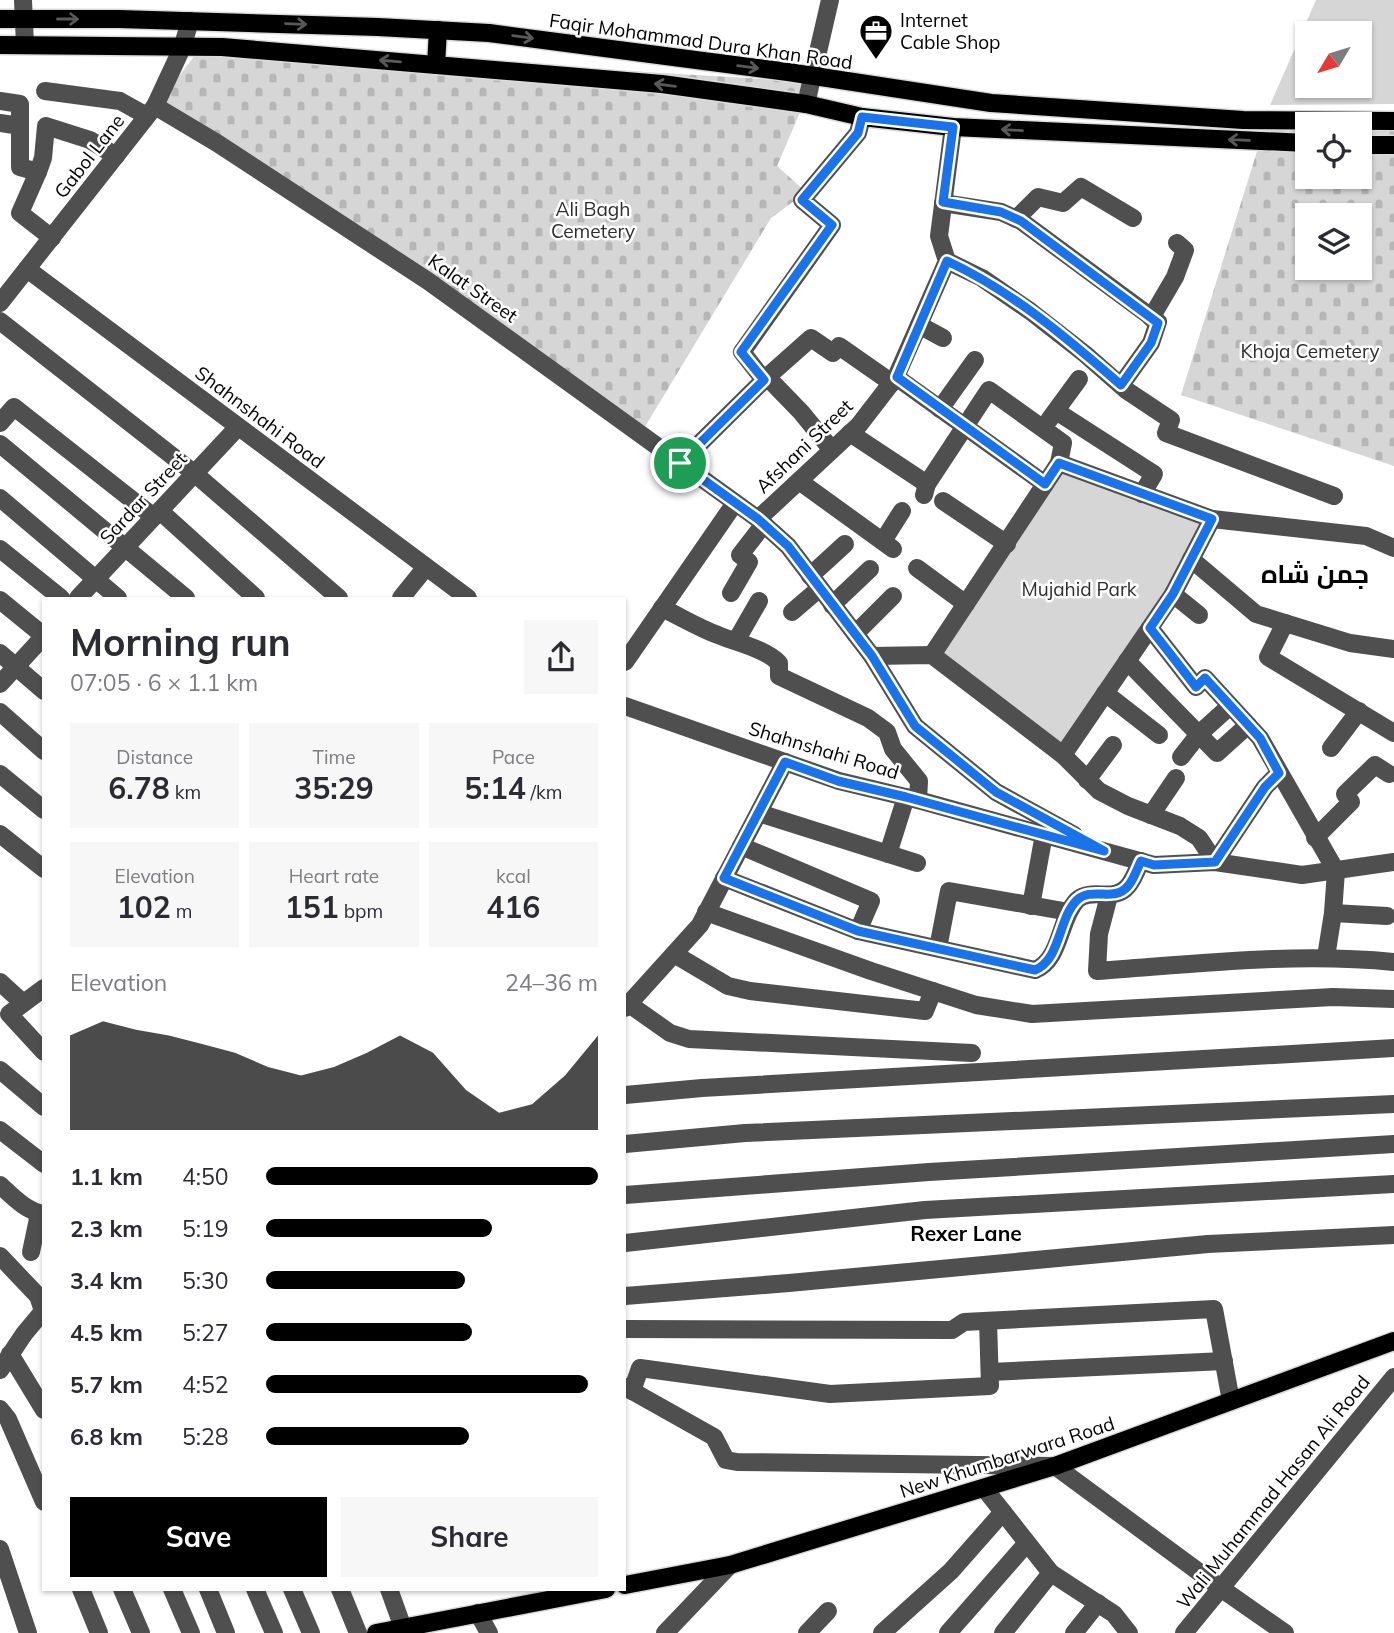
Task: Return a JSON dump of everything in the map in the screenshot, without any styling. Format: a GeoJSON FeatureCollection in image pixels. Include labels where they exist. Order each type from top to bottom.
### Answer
{"type":"FeatureCollection","features":[{"type":"Feature","properties":{"kind":"main road","name":"Faqir Mohammad Dura Khan Road"},"geometry":{"type":"LineString","coordinates":[[0,19],[190,21],[489,33],[1010,104],[1243,120],[1394,121]]}},
{"type":"Feature","properties":{"kind":"main road"},"geometry":{"type":"LineString","coordinates":[[436,65],[438,30]]}},
{"type":"Feature","properties":{"kind":"main road"},"geometry":{"type":"LineString","coordinates":[[0,45],[222,47],[662,84],[806,104],[862,117],[953,127],[1295,142]]}},
{"type":"Feature","properties":{"kind":"main road"},"geometry":{"type":"LineString","coordinates":[[1372,145],[1394,145]]}},
{"type":"Feature","properties":{"kind":"main road","name":"New Khumbarwara Road"},"geometry":{"type":"LineString","coordinates":[[626,1585],[730,1565],[1055,1466],[1394,1341]]}},
{"type":"Feature","properties":{"kind":"main road"},"geometry":{"type":"LineString","coordinates":[[392,1631],[595,1591]]}},
{"type":"Feature","properties":{"kind":"street"},"geometry":{"type":"LineString","coordinates":[[23,0],[25,45]]}},
{"type":"Feature","properties":{"kind":"street"},"geometry":{"type":"LineString","coordinates":[[806,104],[830,0]]}},
{"type":"Feature","properties":{"kind":"street","name":"Gabol Lane"},"geometry":{"type":"LineString","coordinates":[[0,303],[151,111],[183,48],[190,21]]}},
{"type":"Feature","properties":{"kind":"street","name":"Kalat Street"},"geometry":{"type":"LineString","coordinates":[[45,90],[120,101],[151,111],[217,143],[428,281],[761,522],[788,546],[872,656],[915,726],[996,792],[1104,851]]}},
{"type":"Feature","properties":{"kind":"street"},"geometry":{"type":"LineString","coordinates":[[0,101],[20,104],[20,167],[38,172]]}},
{"type":"Feature","properties":{"kind":"street"},"geometry":{"type":"LineString","coordinates":[[832,450],[802,412],[741,352],[832,225],[802,200],[858,133],[862,117]]}},
{"type":"Feature","properties":{"kind":"street"},"geometry":{"type":"LineString","coordinates":[[0,123],[20,126]]}},
{"type":"Feature","properties":{"kind":"street"},"geometry":{"type":"LineString","coordinates":[[52,238],[20,213],[43,158],[46,126],[90,140],[116,156]]}},
{"type":"Feature","properties":{"kind":"street"},"geometry":{"type":"LineString","coordinates":[[953,127],[939,236],[947,261],[982,278],[1031,311],[1121,385],[1171,420],[1166,433],[1334,496]]}},
{"type":"Feature","properties":{"kind":"street"},"geometry":{"type":"LineString","coordinates":[[1016,219],[1038,197],[1063,203],[1081,187],[1133,218]]}},
{"type":"Feature","properties":{"kind":"street"},"geometry":{"type":"LineString","coordinates":[[943,202],[1001,212],[1016,219],[1158,323],[1151,343],[1121,385]]}},
{"type":"Feature","properties":{"kind":"street"},"geometry":{"type":"LineString","coordinates":[[1151,318],[1175,278],[1185,250],[1177,243]]}},
{"type":"Feature","properties":{"kind":"street","name":"Afshani Street"},"geometry":{"type":"LineString","coordinates":[[731,593],[749,562],[740,555],[761,522],[799,481],[850,433],[894,380],[947,261]]}},
{"type":"Feature","properties":{"kind":"street","name":"Shahnshahi Road"},"geometry":{"type":"LineString","coordinates":[[27,269],[467,597]]}},
{"type":"Feature","properties":{"kind":"street"},"geometry":{"type":"LineString","coordinates":[[0,321],[194,473],[338,597]]}},
{"type":"Feature","properties":{"kind":"street"},"geometry":{"type":"LineString","coordinates":[[919,325],[943,338]]}},
{"type":"Feature","properties":{"kind":"street"},"geometry":{"type":"LineString","coordinates":[[680,463],[765,378],[811,338],[833,353],[839,346],[894,380],[940,409],[1045,484]]}},
{"type":"Feature","properties":{"kind":"street"},"geometry":{"type":"LineString","coordinates":[[940,409],[975,360]]}},
{"type":"Feature","properties":{"kind":"street"},"geometry":{"type":"LineString","coordinates":[[1043,429],[1079,379]]}},
{"type":"Feature","properties":{"kind":"street"},"geometry":{"type":"LineString","coordinates":[[850,433],[926,490],[989,390],[1063,443],[1059,463],[932,654]]}},
{"type":"Feature","properties":{"kind":"street"},"geometry":{"type":"LineString","coordinates":[[0,423],[14,407],[157,514],[255,597]]}},
{"type":"Feature","properties":{"kind":"street"},"geometry":{"type":"LineString","coordinates":[[1056,411],[1154,474],[1142,494]]}},
{"type":"Feature","properties":{"kind":"street","name":"Sardar Street"},"geometry":{"type":"LineString","coordinates":[[79,597],[238,426]]}},
{"type":"Feature","properties":{"kind":"street"},"geometry":{"type":"LineString","coordinates":[[0,444],[185,597]]}},
{"type":"Feature","properties":{"kind":"street"},"geometry":{"type":"LineString","coordinates":[[1059,463],[1212,519],[1366,536],[1394,548]]}},
{"type":"Feature","properties":{"kind":"street"},"geometry":{"type":"LineString","coordinates":[[799,481],[888,545],[902,511]]}},
{"type":"Feature","properties":{"kind":"street"},"geometry":{"type":"LineString","coordinates":[[0,498],[117,597]]}},
{"type":"Feature","properties":{"kind":"street"},"geometry":{"type":"LineString","coordinates":[[943,501],[1007,544]]}},
{"type":"Feature","properties":{"kind":"street","name":"Afshani Street"},"geometry":{"type":"LineString","coordinates":[[626,661],[735,503]]}},
{"type":"Feature","properties":{"kind":"street"},"geometry":{"type":"LineString","coordinates":[[1063,755],[1173,594],[1212,519]]}},
{"type":"Feature","properties":{"kind":"street"},"geometry":{"type":"LineString","coordinates":[[792,612],[845,544]]}},
{"type":"Feature","properties":{"kind":"street"},"geometry":{"type":"LineString","coordinates":[[0,549],[60,597]]}},
{"type":"Feature","properties":{"kind":"street"},"geometry":{"type":"LineString","coordinates":[[1191,559],[1256,614],[1350,643],[1394,649]]}},
{"type":"Feature","properties":{"kind":"street"},"geometry":{"type":"LineString","coordinates":[[402,597],[426,567]]}},
{"type":"Feature","properties":{"kind":"street"},"geometry":{"type":"LineString","coordinates":[[917,568],[966,604]]}},
{"type":"Feature","properties":{"kind":"street"},"geometry":{"type":"LineString","coordinates":[[832,605],[870,569]]}},
{"type":"Feature","properties":{"kind":"street"},"geometry":{"type":"LineString","coordinates":[[1173,594],[1199,615]]}},
{"type":"Feature","properties":{"kind":"street"},"geometry":{"type":"LineString","coordinates":[[855,634],[893,596]]}},
{"type":"Feature","properties":{"kind":"street"},"geometry":{"type":"LineString","coordinates":[[0,600],[42,634]]}},
{"type":"Feature","properties":{"kind":"street"},"geometry":{"type":"LineString","coordinates":[[736,641],[759,601]]}},
{"type":"Feature","properties":{"kind":"street"},"geometry":{"type":"LineString","coordinates":[[662,608],[774,658],[779,663],[779,676],[868,718],[887,732],[893,749],[919,781],[888,854]]}},
{"type":"Feature","properties":{"kind":"street"},"geometry":{"type":"LineString","coordinates":[[1285,623],[1268,657],[1394,733]]}},
{"type":"Feature","properties":{"kind":"street"},"geometry":{"type":"LineString","coordinates":[[1150,628],[1196,687],[1205,678],[1260,738],[1336,871],[1326,957]]}},
{"type":"Feature","properties":{"kind":"street"},"geometry":{"type":"LineString","coordinates":[[0,684],[42,638]]}},
{"type":"Feature","properties":{"kind":"street"},"geometry":{"type":"LineString","coordinates":[[0,653],[42,689]]}},
{"type":"Feature","properties":{"kind":"street"},"geometry":{"type":"LineString","coordinates":[[872,656],[932,654],[1063,755],[1099,791],[1128,806],[1180,825],[1199,838],[1215,862]]}},
{"type":"Feature","properties":{"kind":"street"},"geometry":{"type":"LineString","coordinates":[[1127,661],[1217,753],[1248,725]]}},
{"type":"Feature","properties":{"kind":"street"},"geometry":{"type":"LineString","coordinates":[[1105,693],[1159,735]]}},
{"type":"Feature","properties":{"kind":"street","name":"Shahnshahi Road"},"geometry":{"type":"LineString","coordinates":[[626,706],[838,781],[912,798],[1104,851]]}},
{"type":"Feature","properties":{"kind":"street"},"geometry":{"type":"LineString","coordinates":[[1181,757],[1199,734],[1230,706]]}},
{"type":"Feature","properties":{"kind":"street"},"geometry":{"type":"LineString","coordinates":[[1331,748],[1359,711]]}},
{"type":"Feature","properties":{"kind":"street"},"geometry":{"type":"LineString","coordinates":[[0,712],[42,749]]}},
{"type":"Feature","properties":{"kind":"street"},"geometry":{"type":"LineString","coordinates":[[1087,779],[1113,745]]}},
{"type":"Feature","properties":{"kind":"street"},"geometry":{"type":"LineString","coordinates":[[785,762],[700,925],[627,1006],[670,1033],[689,1040],[972,1053]]}},
{"type":"Feature","properties":{"kind":"street"},"geometry":{"type":"LineString","coordinates":[[1315,838],[1351,802],[1345,794],[1375,765],[1392,773]]}},
{"type":"Feature","properties":{"kind":"street"},"geometry":{"type":"LineString","coordinates":[[1215,862],[1265,787],[1279,773]]}},
{"type":"Feature","properties":{"kind":"street"},"geometry":{"type":"LineString","coordinates":[[0,774],[42,808]]}},
{"type":"Feature","properties":{"kind":"street"},"geometry":{"type":"LineString","coordinates":[[1151,815],[1176,778]]}},
{"type":"Feature","properties":{"kind":"street"},"geometry":{"type":"LineString","coordinates":[[759,813],[916,863]]}},
{"type":"Feature","properties":{"kind":"street"},"geometry":{"type":"LineString","coordinates":[[0,834],[42,867]]}},
{"type":"Feature","properties":{"kind":"street"},"geometry":{"type":"LineString","coordinates":[[1031,906],[1044,834]]}},
{"type":"Feature","properties":{"kind":"street"},"geometry":{"type":"LineString","coordinates":[[741,846],[871,901],[858,931]]}},
{"type":"Feature","properties":{"kind":"street"},"geometry":{"type":"LineString","coordinates":[[1104,851],[1154,865],[1215,862],[1302,875],[1394,862]]}},
{"type":"Feature","properties":{"kind":"street"},"geometry":{"type":"LineString","coordinates":[[724,878],[858,931],[1035,970],[1047,961],[1069,912],[1077,901],[1092,894],[1110,896],[1128,887],[1141,861]]}},
{"type":"Feature","properties":{"kind":"street"},"geometry":{"type":"LineString","coordinates":[[938,948],[949,891],[1069,912]]}},
{"type":"Feature","properties":{"kind":"street"},"geometry":{"type":"LineString","coordinates":[[1110,896],[1099,934],[1097,971],[1283,958],[1326,957],[1394,962]]}},
{"type":"Feature","properties":{"kind":"street"},"geometry":{"type":"LineString","coordinates":[[706,912],[976,1005],[1032,1013],[1333,997],[1394,999]]}},
{"type":"Feature","properties":{"kind":"street"},"geometry":{"type":"LineString","coordinates":[[1333,913],[1387,916]]}},
{"type":"Feature","properties":{"kind":"street"},"geometry":{"type":"LineString","coordinates":[[674,954],[727,986],[750,991],[925,1011],[933,991]]}},
{"type":"Feature","properties":{"kind":"street"},"geometry":{"type":"LineString","coordinates":[[0,982],[23,1003]]}},
{"type":"Feature","properties":{"kind":"street"},"geometry":{"type":"LineString","coordinates":[[42,989],[9,1014],[42,1050]]}},
{"type":"Feature","properties":{"kind":"street"},"geometry":{"type":"LineString","coordinates":[[626,1095],[702,1088],[1394,1048]]}},
{"type":"Feature","properties":{"kind":"street"},"geometry":{"type":"LineString","coordinates":[[0,1070],[42,1105]]}},
{"type":"Feature","properties":{"kind":"street"},"geometry":{"type":"LineString","coordinates":[[626,1144],[745,1133],[1394,1104]]}},
{"type":"Feature","properties":{"kind":"street"},"geometry":{"type":"LineString","coordinates":[[0,1130],[42,1162]]}},
{"type":"Feature","properties":{"kind":"street"},"geometry":{"type":"LineString","coordinates":[[626,1195],[929,1172],[1394,1144]]}},
{"type":"Feature","properties":{"kind":"street"},"geometry":{"type":"LineString","coordinates":[[626,1243],[925,1210],[1394,1184]]}},
{"type":"Feature","properties":{"kind":"street"},"geometry":{"type":"LineString","coordinates":[[0,1185],[18,1202],[41,1214],[31,1252]]}},
{"type":"Feature","properties":{"kind":"street"},"geometry":{"type":"LineString","coordinates":[[626,1296],[1208,1244],[1394,1236]]}},
{"type":"Feature","properties":{"kind":"street"},"geometry":{"type":"LineString","coordinates":[[0,1256],[38,1296],[41,1319],[5,1362],[42,1408]]}},
{"type":"Feature","properties":{"kind":"street"},"geometry":{"type":"LineString","coordinates":[[626,1329],[952,1330],[964,1322],[1214,1309],[1231,1401]]}},
{"type":"Feature","properties":{"kind":"street"},"geometry":{"type":"LineString","coordinates":[[988,1321],[990,1386],[830,1394],[640,1368],[628,1389],[715,1437],[726,1460],[737,1462],[1055,1466],[1285,1633]]}},
{"type":"Feature","properties":{"kind":"street"},"geometry":{"type":"LineString","coordinates":[[990,1372],[1224,1361]]}},
{"type":"Feature","properties":{"kind":"street","name":"Wali Muhammad Hasan Ali Road"},"geometry":{"type":"LineString","coordinates":[[1187,1632],[1394,1377]]}},
{"type":"Feature","properties":{"kind":"street"},"geometry":{"type":"LineString","coordinates":[[0,1409],[8,1419],[42,1497]]}},
{"type":"Feature","properties":{"kind":"street"},"geometry":{"type":"LineString","coordinates":[[984,1488],[1051,1573],[1114,1614],[1129,1633]]}},
{"type":"Feature","properties":{"kind":"street"},"geometry":{"type":"LineString","coordinates":[[882,1633],[951,1571],[1003,1512]]}},
{"type":"Feature","properties":{"kind":"street"},"geometry":{"type":"LineString","coordinates":[[948,1633],[1027,1543]]}},
{"type":"Feature","properties":{"kind":"street"},"geometry":{"type":"LineString","coordinates":[[0,1549],[28,1633]]}},
{"type":"Feature","properties":{"kind":"street"},"geometry":{"type":"LineString","coordinates":[[665,1633],[730,1565]]}},
{"type":"Feature","properties":{"kind":"street"},"geometry":{"type":"LineString","coordinates":[[1003,1633],[1051,1573]]}},
{"type":"Feature","properties":{"kind":"street"},"geometry":{"type":"LineString","coordinates":[[81,1591],[99,1633]]}},
{"type":"Feature","properties":{"kind":"street"},"geometry":{"type":"LineString","coordinates":[[123,1591],[141,1633]]}},
{"type":"Feature","properties":{"kind":"street"},"geometry":{"type":"LineString","coordinates":[[173,1591],[191,1633]]}},
{"type":"Feature","properties":{"kind":"street"},"geometry":{"type":"LineString","coordinates":[[209,1591],[226,1633]]}},
{"type":"Feature","properties":{"kind":"street"},"geometry":{"type":"LineString","coordinates":[[256,1591],[274,1633]]}},
{"type":"Feature","properties":{"kind":"street"},"geometry":{"type":"LineString","coordinates":[[293,1591],[311,1633]]}},
{"type":"Feature","properties":{"kind":"street"},"geometry":{"type":"LineString","coordinates":[[341,1591],[358,1633]]}},
{"type":"Feature","properties":{"kind":"street"},"geometry":{"type":"LineString","coordinates":[[390,1591],[392,1631]]}},
{"type":"Feature","properties":{"kind":"street"},"geometry":{"type":"LineString","coordinates":[[1074,1633],[1098,1603]]}},
{"type":"Feature","properties":{"kind":"street"},"geometry":{"type":"LineString","coordinates":[[807,1633],[828,1611]]}},
{"type":"Feature","properties":{"kind":"street"},"geometry":{"type":"LineString","coordinates":[[478,1613],[489,1633]]}},
{"type":"Feature","properties":{"kind":"green space"},"geometry":{"type":"Polygon","coordinates":[[[1316,0],[1394,0],[1394,104],[1270,105],[1295,48],[1295,98],[1372,98],[1372,21],[1307,21],[1316,0]]]}},
{"type":"Feature","properties":{"kind":"green space","name":"Ali Bagh Cemetery"},"geometry":{"type":"Polygon","coordinates":[[[202,46],[813,82],[777,166],[806,192],[771,218],[640,435],[156,106],[202,46]]]}},
{"type":"Feature","properties":{"kind":"green space","name":"Khoja Cemetery"},"geometry":{"type":"Polygon","coordinates":[[[1269,113],[1295,114],[1295,189],[1372,189],[1372,118],[1394,119],[1394,466],[1181,395],[1269,113]]]}},
{"type":"Feature","properties":{"kind":"green space","name":"Mujahid Park"},"geometry":{"type":"Polygon","coordinates":[[[1059,463],[1212,519],[1063,755],[932,655],[1059,463]]]}},
{"type":"Feature","properties":{"kind":"place","name":"Internet Cable Shop"},"geometry":{"type":"Point","coordinates":[876,61]}},
{"type":"Feature","properties":{"kind":"district","name":"جمن شاہ"},"geometry":{"type":"Point","coordinates":[1315,574]}},
{"type":"Feature","properties":{"kind":"district","name":"Rexer Lane"},"geometry":{"type":"Point","coordinates":[966,1234]}},
{"type":"Feature","properties":{"kind":"route"},"geometry":{"type":"LineString","coordinates":[[862,117],[953,127],[943,202],[1001,212],[1021,221],[1158,323],[1151,343],[1121,385],[1031,311],[982,278],[947,261],[897,377],[1045,484],[1059,463],[1212,519],[1173,594],[1150,628],[1196,687],[1205,678],[1260,738],[1279,773],[1265,787],[1215,862],[1154,865],[1141,861],[1128,887],[1120,892],[1110,896],[1092,894],[1077,901],[1047,961],[1035,970],[858,931],[724,878],[785,762],[838,781],[1104,851],[996,792],[915,726],[872,656],[788,546],[758,519],[680,463],[764,380],[741,352],[832,225],[802,200],[858,133],[862,117]]}}]}
